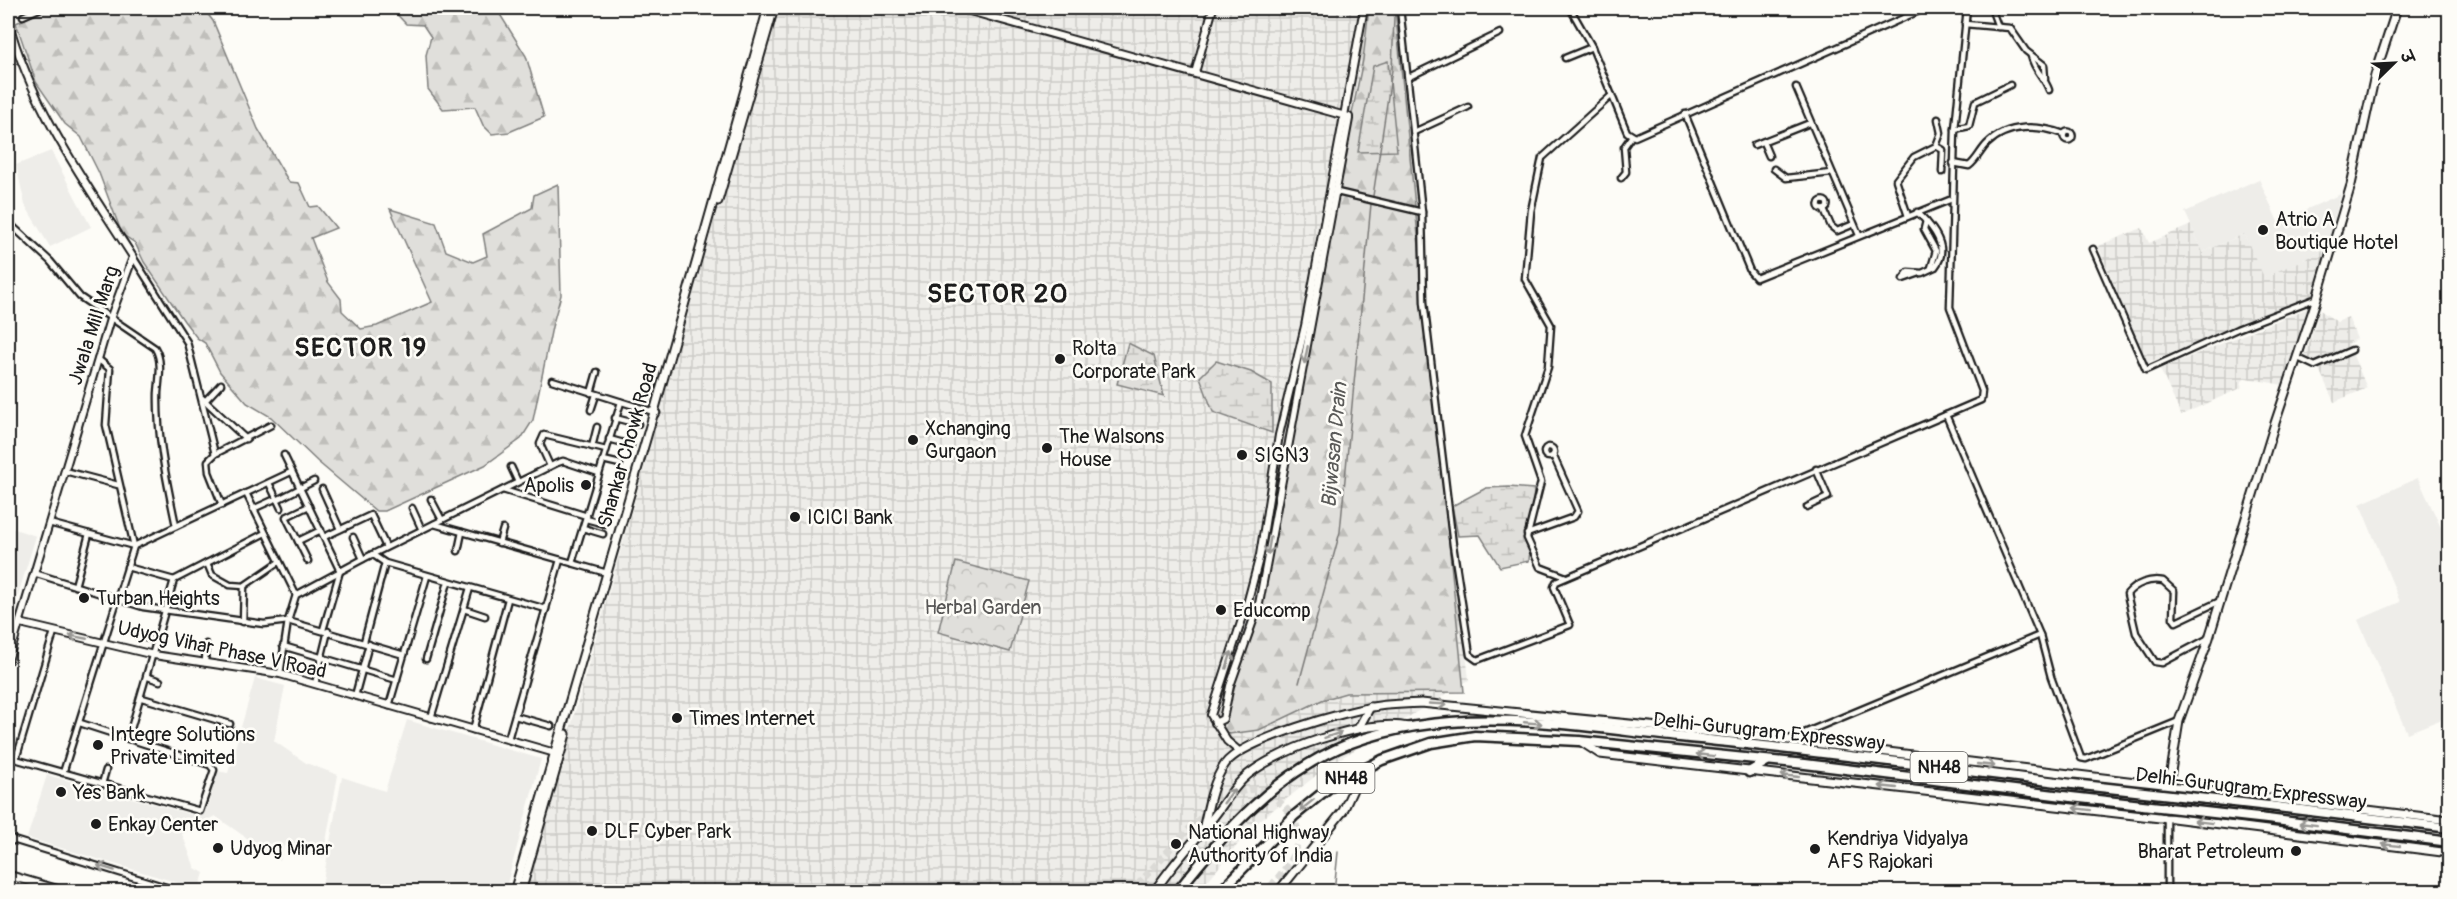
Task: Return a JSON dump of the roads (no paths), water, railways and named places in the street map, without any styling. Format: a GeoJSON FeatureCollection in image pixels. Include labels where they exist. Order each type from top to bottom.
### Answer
{"type":"FeatureCollection","features":[{"type":"Feature","properties":{"kind":"highway","name":"Delhi-Gurugram Expressway"},"geometry":{"type":"LineString","coordinates":[[1177,891],[1247,810],[1304,769],[1351,743],[1408,727],[1474,719],[1738,743],[2450,828]]}},
{"type":"Feature","properties":{"kind":"highway","name":"Delhi-Gurugram Expressway"},"geometry":{"type":"LineString","coordinates":[[1220,891],[1294,816],[1331,786],[1382,760],[1431,743],[1475,736],[1579,741],[1767,761],[2450,842]]}},
{"type":"Feature","properties":{"kind":"highway"},"geometry":{"type":"LineString","coordinates":[[1749,772],[1767,761]]}},
{"type":"Feature","properties":{"kind":"highway"},"geometry":{"type":"LineString","coordinates":[[8,883],[35,891]]}},
{"type":"Feature","properties":{"kind":"main road","name":"Shankar Chowk Road"},"geometry":{"type":"LineString","coordinates":[[521,891],[768,8]]}},
{"type":"Feature","properties":{"kind":"main road","name":"Shankar Chowk Road"},"geometry":{"type":"LineString","coordinates":[[514,891],[774,8]]}},
{"type":"Feature","properties":{"kind":"main road"},"geometry":{"type":"LineString","coordinates":[[2168,785],[2179,721],[2209,638],[2354,178],[2375,75],[2397,8]]}},
{"type":"Feature","properties":{"kind":"main road"},"geometry":{"type":"LineString","coordinates":[[1203,830],[1218,779],[1226,763],[1240,752],[1281,733],[1370,708],[1421,703],[1461,705],[1789,740],[2450,820]]}},
{"type":"Feature","properties":{"kind":"main road"},"geometry":{"type":"LineString","coordinates":[[1359,727],[1370,708]]}},
{"type":"Feature","properties":{"kind":"main road"},"geometry":{"type":"LineString","coordinates":[[1154,891],[1243,779],[1291,752],[1332,734],[1359,727],[1392,723],[1408,727]]}},
{"type":"Feature","properties":{"kind":"main road"},"geometry":{"type":"LineString","coordinates":[[1579,741],[1600,754],[2232,825],[2450,853]]}},
{"type":"Feature","properties":{"kind":"main road"},"geometry":{"type":"LineString","coordinates":[[1278,891],[1343,811],[1362,770]]}},
{"type":"Feature","properties":{"kind":"main road"},"geometry":{"type":"LineString","coordinates":[[2108,780],[2113,784],[2114,793],[2108,812]]}},
{"type":"Feature","properties":{"kind":"main road"},"geometry":{"type":"LineString","coordinates":[[2168,785],[2180,791],[2184,804],[2182,810],[2167,818],[2153,813],[2149,800],[2152,793],[2168,785]]}},
{"type":"Feature","properties":{"kind":"main road"},"geometry":{"type":"LineString","coordinates":[[2232,825],[2223,817],[2223,808],[2227,800],[2238,795]]}},
{"type":"Feature","properties":{"kind":"main road"},"geometry":{"type":"LineString","coordinates":[[8,869],[19,878]]}},
{"type":"Feature","properties":{"kind":"main road"},"geometry":{"type":"LineString","coordinates":[[8,874],[66,891]]}},
{"type":"Feature","properties":{"kind":"street"},"geometry":{"type":"LineString","coordinates":[[23,16],[38,8]]}},
{"type":"Feature","properties":{"kind":"street"},"geometry":{"type":"LineString","coordinates":[[958,8],[1348,116]]}},
{"type":"Feature","properties":{"kind":"street"},"geometry":{"type":"LineString","coordinates":[[1195,74],[1213,8]]}},
{"type":"Feature","properties":{"kind":"street"},"geometry":{"type":"LineString","coordinates":[[1215,723],[1220,722],[1224,715],[1230,686],[1259,604],[1338,192],[1365,8]]}},
{"type":"Feature","properties":{"kind":"street"},"geometry":{"type":"LineString","coordinates":[[1400,8],[1422,212],[1424,302],[1460,596],[1472,658],[1477,660],[1568,627],[1570,620],[1554,584],[1816,469],[1977,402],[1983,396],[1950,310],[1953,163],[1967,8]]}},
{"type":"Feature","properties":{"kind":"street"},"geometry":{"type":"LineString","coordinates":[[1570,8],[1592,47],[1631,137]]}},
{"type":"Feature","properties":{"kind":"street"},"geometry":{"type":"LineString","coordinates":[[1621,178],[1626,172],[1624,147],[1631,137],[1926,8]]}},
{"type":"Feature","properties":{"kind":"street"},"geometry":{"type":"LineString","coordinates":[[1991,8],[1998,27]]}},
{"type":"Feature","properties":{"kind":"street","name":"Jwala Mill Marg"},"geometry":{"type":"LineString","coordinates":[[8,20],[23,70],[40,105],[133,257],[110,319],[8,661]]}},
{"type":"Feature","properties":{"kind":"street"},"geometry":{"type":"LineString","coordinates":[[1965,24],[2012,30],[2031,56],[2045,68],[2045,80],[2049,90]]}},
{"type":"Feature","properties":{"kind":"street"},"geometry":{"type":"LineString","coordinates":[[1409,77],[1500,33]]}},
{"type":"Feature","properties":{"kind":"street"},"geometry":{"type":"LineString","coordinates":[[1565,58],[1592,47]]}},
{"type":"Feature","properties":{"kind":"street"},"geometry":{"type":"LineString","coordinates":[[2031,56],[2037,75],[2045,80]]}},
{"type":"Feature","properties":{"kind":"street"},"geometry":{"type":"LineString","coordinates":[[1955,129],[1969,126],[1975,102],[2010,85]]}},
{"type":"Feature","properties":{"kind":"street"},"geometry":{"type":"LineString","coordinates":[[1796,87],[1859,235]]}},
{"type":"Feature","properties":{"kind":"street"},"geometry":{"type":"LineString","coordinates":[[1566,578],[1540,567],[1528,543],[1527,534],[1541,482],[1525,436],[1548,367],[1551,331],[1550,320],[1525,274],[1539,167],[1545,156],[1612,95]]}},
{"type":"Feature","properties":{"kind":"street"},"geometry":{"type":"LineString","coordinates":[[1414,132],[1468,107]]}},
{"type":"Feature","properties":{"kind":"street"},"geometry":{"type":"LineString","coordinates":[[1685,114],[1752,275],[1760,277],[1952,199]]}},
{"type":"Feature","properties":{"kind":"street"},"geometry":{"type":"LineString","coordinates":[[1240,752],[1227,741],[1211,715],[1247,604],[1260,555],[1279,435],[1305,326],[1348,116]]}},
{"type":"Feature","properties":{"kind":"street"},"geometry":{"type":"LineString","coordinates":[[1908,216],[1896,180],[1897,176],[1916,156],[1936,146],[1941,133],[1938,119]]}},
{"type":"Feature","properties":{"kind":"street"},"geometry":{"type":"LineString","coordinates":[[1754,145],[1810,123]]}},
{"type":"Feature","properties":{"kind":"street"},"geometry":{"type":"LineString","coordinates":[[1953,163],[1969,166],[1989,142],[2016,129],[2040,128],[2064,134]]}},
{"type":"Feature","properties":{"kind":"street"},"geometry":{"type":"LineString","coordinates":[[1763,142],[1769,156]]}},
{"type":"Feature","properties":{"kind":"street"},"geometry":{"type":"LineString","coordinates":[[1936,146],[1943,150],[1942,172]]}},
{"type":"Feature","properties":{"kind":"street"},"geometry":{"type":"LineString","coordinates":[[1774,169],[1786,178],[1832,173]]}},
{"type":"Feature","properties":{"kind":"street"},"geometry":{"type":"LineString","coordinates":[[1338,192],[1422,212]]}},
{"type":"Feature","properties":{"kind":"street"},"geometry":{"type":"LineString","coordinates":[[1824,210],[1837,231],[1854,224]]}},
{"type":"Feature","properties":{"kind":"street"},"geometry":{"type":"LineString","coordinates":[[1917,212],[1936,234],[1940,247],[1938,263],[1931,269],[1920,273]]}},
{"type":"Feature","properties":{"kind":"street"},"geometry":{"type":"LineString","coordinates":[[1926,221],[1924,229],[1936,251],[1931,269]]}},
{"type":"Feature","properties":{"kind":"street"},"geometry":{"type":"LineString","coordinates":[[8,222],[50,261],[80,297],[110,319],[151,343],[159,354],[158,405],[162,455],[176,526]]}},
{"type":"Feature","properties":{"kind":"street"},"geometry":{"type":"LineString","coordinates":[[2093,249],[2146,370],[2237,329],[2317,298]]}},
{"type":"Feature","properties":{"kind":"street"},"geometry":{"type":"LineString","coordinates":[[133,257],[187,342],[215,454]]}},
{"type":"Feature","properties":{"kind":"street"},"geometry":{"type":"LineString","coordinates":[[2298,358],[2315,366],[2352,350]]}},
{"type":"Feature","properties":{"kind":"street"},"geometry":{"type":"LineString","coordinates":[[63,773],[134,546],[118,485],[106,425],[110,369],[98,359]]}},
{"type":"Feature","properties":{"kind":"street"},"geometry":{"type":"LineString","coordinates":[[591,410],[597,372]]}},
{"type":"Feature","properties":{"kind":"street"},"geometry":{"type":"LineString","coordinates":[[552,380],[656,412]]}},
{"type":"Feature","properties":{"kind":"street"},"geometry":{"type":"LineString","coordinates":[[581,390],[583,383]]}},
{"type":"Feature","properties":{"kind":"street"},"geometry":{"type":"LineString","coordinates":[[205,401],[221,384]]}},
{"type":"Feature","properties":{"kind":"street"},"geometry":{"type":"LineString","coordinates":[[200,397],[246,439]]}},
{"type":"Feature","properties":{"kind":"street"},"geometry":{"type":"LineString","coordinates":[[572,563],[621,402]]}},
{"type":"Feature","properties":{"kind":"street"},"geometry":{"type":"LineString","coordinates":[[1946,415],[2040,635],[2054,686],[2079,755],[2084,759],[2179,721]]}},
{"type":"Feature","properties":{"kind":"street"},"geometry":{"type":"LineString","coordinates":[[615,418],[639,424]]}},
{"type":"Feature","properties":{"kind":"street"},"geometry":{"type":"LineString","coordinates":[[222,505],[207,466],[208,461],[215,454],[271,424]]}},
{"type":"Feature","properties":{"kind":"street"},"geometry":{"type":"LineString","coordinates":[[592,447],[597,427]]}},
{"type":"Feature","properties":{"kind":"street"},"geometry":{"type":"LineString","coordinates":[[550,466],[540,444],[544,435],[606,450]]}},
{"type":"Feature","properties":{"kind":"street"},"geometry":{"type":"LineString","coordinates":[[609,439],[631,445]]}},
{"type":"Feature","properties":{"kind":"street"},"geometry":{"type":"LineString","coordinates":[[284,455],[340,570],[315,684]]}},
{"type":"Feature","properties":{"kind":"street"},"geometry":{"type":"LineString","coordinates":[[1527,534],[1574,517],[1578,511],[1553,455]]}},
{"type":"Feature","properties":{"kind":"street"},"geometry":{"type":"LineString","coordinates":[[603,460],[620,464]]}},
{"type":"Feature","properties":{"kind":"street"},"geometry":{"type":"LineString","coordinates":[[280,674],[288,621],[296,595],[340,570],[550,466],[563,461],[599,473]]}},
{"type":"Feature","properties":{"kind":"street"},"geometry":{"type":"LineString","coordinates":[[511,467],[518,482]]}},
{"type":"Feature","properties":{"kind":"street"},"geometry":{"type":"LineString","coordinates":[[1807,507],[1828,497],[1816,469]]}},
{"type":"Feature","properties":{"kind":"street"},"geometry":{"type":"LineString","coordinates":[[65,471],[118,485]]}},
{"type":"Feature","properties":{"kind":"street"},"geometry":{"type":"LineString","coordinates":[[49,523],[134,546],[291,472]]}},
{"type":"Feature","properties":{"kind":"street"},"geometry":{"type":"LineString","coordinates":[[253,509],[314,481]]}},
{"type":"Feature","properties":{"kind":"street"},"geometry":{"type":"LineString","coordinates":[[268,483],[281,508]]}},
{"type":"Feature","properties":{"kind":"street"},"geometry":{"type":"LineString","coordinates":[[322,489],[340,529]]}},
{"type":"Feature","properties":{"kind":"street"},"geometry":{"type":"LineString","coordinates":[[503,489],[605,524]]}},
{"type":"Feature","properties":{"kind":"street"},"geometry":{"type":"LineString","coordinates":[[246,493],[296,595]]}},
{"type":"Feature","properties":{"kind":"street"},"geometry":{"type":"LineString","coordinates":[[431,499],[442,520]]}},
{"type":"Feature","properties":{"kind":"street"},"geometry":{"type":"LineString","coordinates":[[308,561],[286,517],[309,506]]}},
{"type":"Feature","properties":{"kind":"street"},"geometry":{"type":"LineString","coordinates":[[412,508],[422,530]]}},
{"type":"Feature","properties":{"kind":"street"},"geometry":{"type":"LineString","coordinates":[[324,537],[370,515],[387,547]]}},
{"type":"Feature","properties":{"kind":"street"},"geometry":{"type":"LineString","coordinates":[[434,524],[607,573]]}},
{"type":"Feature","properties":{"kind":"street"},"geometry":{"type":"LineString","coordinates":[[583,528],[603,534]]}},
{"type":"Feature","properties":{"kind":"street"},"geometry":{"type":"LineString","coordinates":[[499,543],[503,529]]}},
{"type":"Feature","properties":{"kind":"street"},"geometry":{"type":"LineString","coordinates":[[298,541],[321,530]]}},
{"type":"Feature","properties":{"kind":"street"},"geometry":{"type":"LineString","coordinates":[[458,551],[462,532]]}},
{"type":"Feature","properties":{"kind":"street"},"geometry":{"type":"LineString","coordinates":[[127,567],[174,580],[265,533]]}},
{"type":"Feature","properties":{"kind":"street"},"geometry":{"type":"LineString","coordinates":[[75,586],[89,534]]}},
{"type":"Feature","properties":{"kind":"street"},"geometry":{"type":"LineString","coordinates":[[353,537],[363,559]]}},
{"type":"Feature","properties":{"kind":"street"},"geometry":{"type":"LineString","coordinates":[[372,554],[385,563],[546,609]]}},
{"type":"Feature","properties":{"kind":"street"},"geometry":{"type":"LineString","coordinates":[[508,739],[560,560]]}},
{"type":"Feature","properties":{"kind":"street"},"geometry":{"type":"LineString","coordinates":[[207,563],[209,572],[216,578],[231,585],[243,586],[279,562]]}},
{"type":"Feature","properties":{"kind":"street"},"geometry":{"type":"LineString","coordinates":[[355,696],[385,563]]}},
{"type":"Feature","properties":{"kind":"street"},"geometry":{"type":"LineString","coordinates":[[34,573],[117,600],[166,612],[264,624],[288,621],[404,655]]}},
{"type":"Feature","properties":{"kind":"street"},"geometry":{"type":"LineString","coordinates":[[389,706],[427,576]]}},
{"type":"Feature","properties":{"kind":"street"},"geometry":{"type":"LineString","coordinates":[[128,739],[142,698],[174,580]]}},
{"type":"Feature","properties":{"kind":"street"},"geometry":{"type":"LineString","coordinates":[[2209,638],[2164,661],[2155,662],[2137,636],[2127,594],[2136,586],[2152,580],[2166,582],[2174,591],[2173,618],[2176,622],[2220,602]]}},
{"type":"Feature","properties":{"kind":"street"},"geometry":{"type":"LineString","coordinates":[[426,659],[448,582]]}},
{"type":"Feature","properties":{"kind":"street"},"geometry":{"type":"LineString","coordinates":[[243,586],[243,622]]}},
{"type":"Feature","properties":{"kind":"street"},"geometry":{"type":"LineString","coordinates":[[431,718],[470,588]]}},
{"type":"Feature","properties":{"kind":"street"},"geometry":{"type":"LineString","coordinates":[[473,730],[508,599]]}},
{"type":"Feature","properties":{"kind":"street"},"geometry":{"type":"LineString","coordinates":[[464,609],[485,616]]}},
{"type":"Feature","properties":{"kind":"street","name":"Udyog Vihar Phase V Road"},"geometry":{"type":"LineString","coordinates":[[20,623],[154,655],[280,674],[555,753]]}},
{"type":"Feature","properties":{"kind":"street"},"geometry":{"type":"LineString","coordinates":[[16,759],[54,632]]}},
{"type":"Feature","properties":{"kind":"street"},"geometry":{"type":"LineString","coordinates":[[1789,740],[2040,635]]}},
{"type":"Feature","properties":{"kind":"street"},"geometry":{"type":"LineString","coordinates":[[138,636],[158,641]]}},
{"type":"Feature","properties":{"kind":"street"},"geometry":{"type":"LineString","coordinates":[[204,663],[206,644]]}},
{"type":"Feature","properties":{"kind":"street"},"geometry":{"type":"LineString","coordinates":[[283,646],[397,680]]}},
{"type":"Feature","properties":{"kind":"street"},"geometry":{"type":"LineString","coordinates":[[148,677],[160,681]]}},
{"type":"Feature","properties":{"kind":"street"},"geometry":{"type":"LineString","coordinates":[[142,698],[230,724]]}},
{"type":"Feature","properties":{"kind":"street"},"geometry":{"type":"LineString","coordinates":[[515,716],[551,726]]}},
{"type":"Feature","properties":{"kind":"street"},"geometry":{"type":"LineString","coordinates":[[8,757],[200,811],[213,767],[80,723]]}},
{"type":"Feature","properties":{"kind":"street"},"geometry":{"type":"LineString","coordinates":[[102,784],[106,770]]}},
{"type":"Feature","properties":{"kind":"street"},"geometry":{"type":"LineString","coordinates":[[2167,818],[2167,891]]}},
{"type":"Feature","properties":{"kind":"street"},"geometry":{"type":"LineString","coordinates":[[9,840],[182,891]]}},
{"type":"Feature","properties":{"kind":"waterway","name":"Bijwasan Drain"},"geometry":{"type":"LineString","coordinates":[[1404,11],[1411,8]]}},
{"type":"Feature","properties":{"kind":"waterway","name":"Bijwasan Drain"},"geometry":{"type":"LineString","coordinates":[[1373,196],[1392,70],[1394,17],[1397,15]]}},
{"type":"Feature","properties":{"kind":"waterway","name":"Bijwasan Drain"},"geometry":{"type":"LineString","coordinates":[[1299,683],[1340,532],[1371,204]]}},
{"type":"Feature","properties":{"kind":"waterway","name":"Bijwasan Drain"},"geometry":{"type":"LineString","coordinates":[[1334,892],[1338,852]]}},
{"type":"Feature","properties":{"kind":"tunnel"},"geometry":{"type":"LineString","coordinates":[[1131,892],[1200,818],[1231,796],[1251,789],[1267,793],[1277,800],[1289,812],[1296,824],[1298,835],[1291,858],[1266,892]]}},
{"type":"Feature","properties":{"kind":"place","name":"Atrio A Boutique Hotel"},"geometry":{"type":"Point","coordinates":[2263,230]}},
{"type":"Feature","properties":{"kind":"place","name":"Rolta Corporate Park"},"geometry":{"type":"Point","coordinates":[1060,359]}},
{"type":"Feature","properties":{"kind":"place","name":"Xchanging Gurgaon"},"geometry":{"type":"Point","coordinates":[913,440]}},
{"type":"Feature","properties":{"kind":"place","name":"The Walsons House"},"geometry":{"type":"Point","coordinates":[1047,448]}},
{"type":"Feature","properties":{"kind":"place","name":"SIGN3"},"geometry":{"type":"Point","coordinates":[1242,455]}},
{"type":"Feature","properties":{"kind":"place","name":"Apolis"},"geometry":{"type":"Point","coordinates":[586,485]}},
{"type":"Feature","properties":{"kind":"place","name":"ICICI Bank"},"geometry":{"type":"Point","coordinates":[795,517]}},
{"type":"Feature","properties":{"kind":"place","name":"Turban Heights"},"geometry":{"type":"Point","coordinates":[84,598]}},
{"type":"Feature","properties":{"kind":"place","name":"Educomp"},"geometry":{"type":"Point","coordinates":[1221,610]}},
{"type":"Feature","properties":{"kind":"place","name":"Times Internet"},"geometry":{"type":"Point","coordinates":[677,718]}},
{"type":"Feature","properties":{"kind":"place","name":"Integre Solutions Private Limited"},"geometry":{"type":"Point","coordinates":[98,745]}},
{"type":"Feature","properties":{"kind":"place","name":"Yes Bank"},"geometry":{"type":"Point","coordinates":[61,792]}},
{"type":"Feature","properties":{"kind":"place","name":"Enkay Center"},"geometry":{"type":"Point","coordinates":[96,824]}},
{"type":"Feature","properties":{"kind":"place","name":"DLF Cyber Park"},"geometry":{"type":"Point","coordinates":[592,831]}},
{"type":"Feature","properties":{"kind":"place","name":"National Highway Authority of India"},"geometry":{"type":"Point","coordinates":[1176,844]}},
{"type":"Feature","properties":{"kind":"place","name":"Udyog Minar"},"geometry":{"type":"Point","coordinates":[218,848]}},
{"type":"Feature","properties":{"kind":"place","name":"Kendriya Vidyalya AFS Rajokari"},"geometry":{"type":"Point","coordinates":[1815,849]}},
{"type":"Feature","properties":{"kind":"place","name":"Bharat Petroleum"},"geometry":{"type":"Point","coordinates":[2296,851]}},
{"type":"Feature","properties":{"kind":"district","name":"SECTOR 20"},"geometry":{"type":"Point","coordinates":[998,293]}},
{"type":"Feature","properties":{"kind":"district","name":"SECTOR 19"},"geometry":{"type":"Point","coordinates":[361,347]}},
{"type":"Feature","properties":{"kind":"park label","name":"Herbal Garden"},"geometry":{"type":"Point","coordinates":[983,607]}}]}
